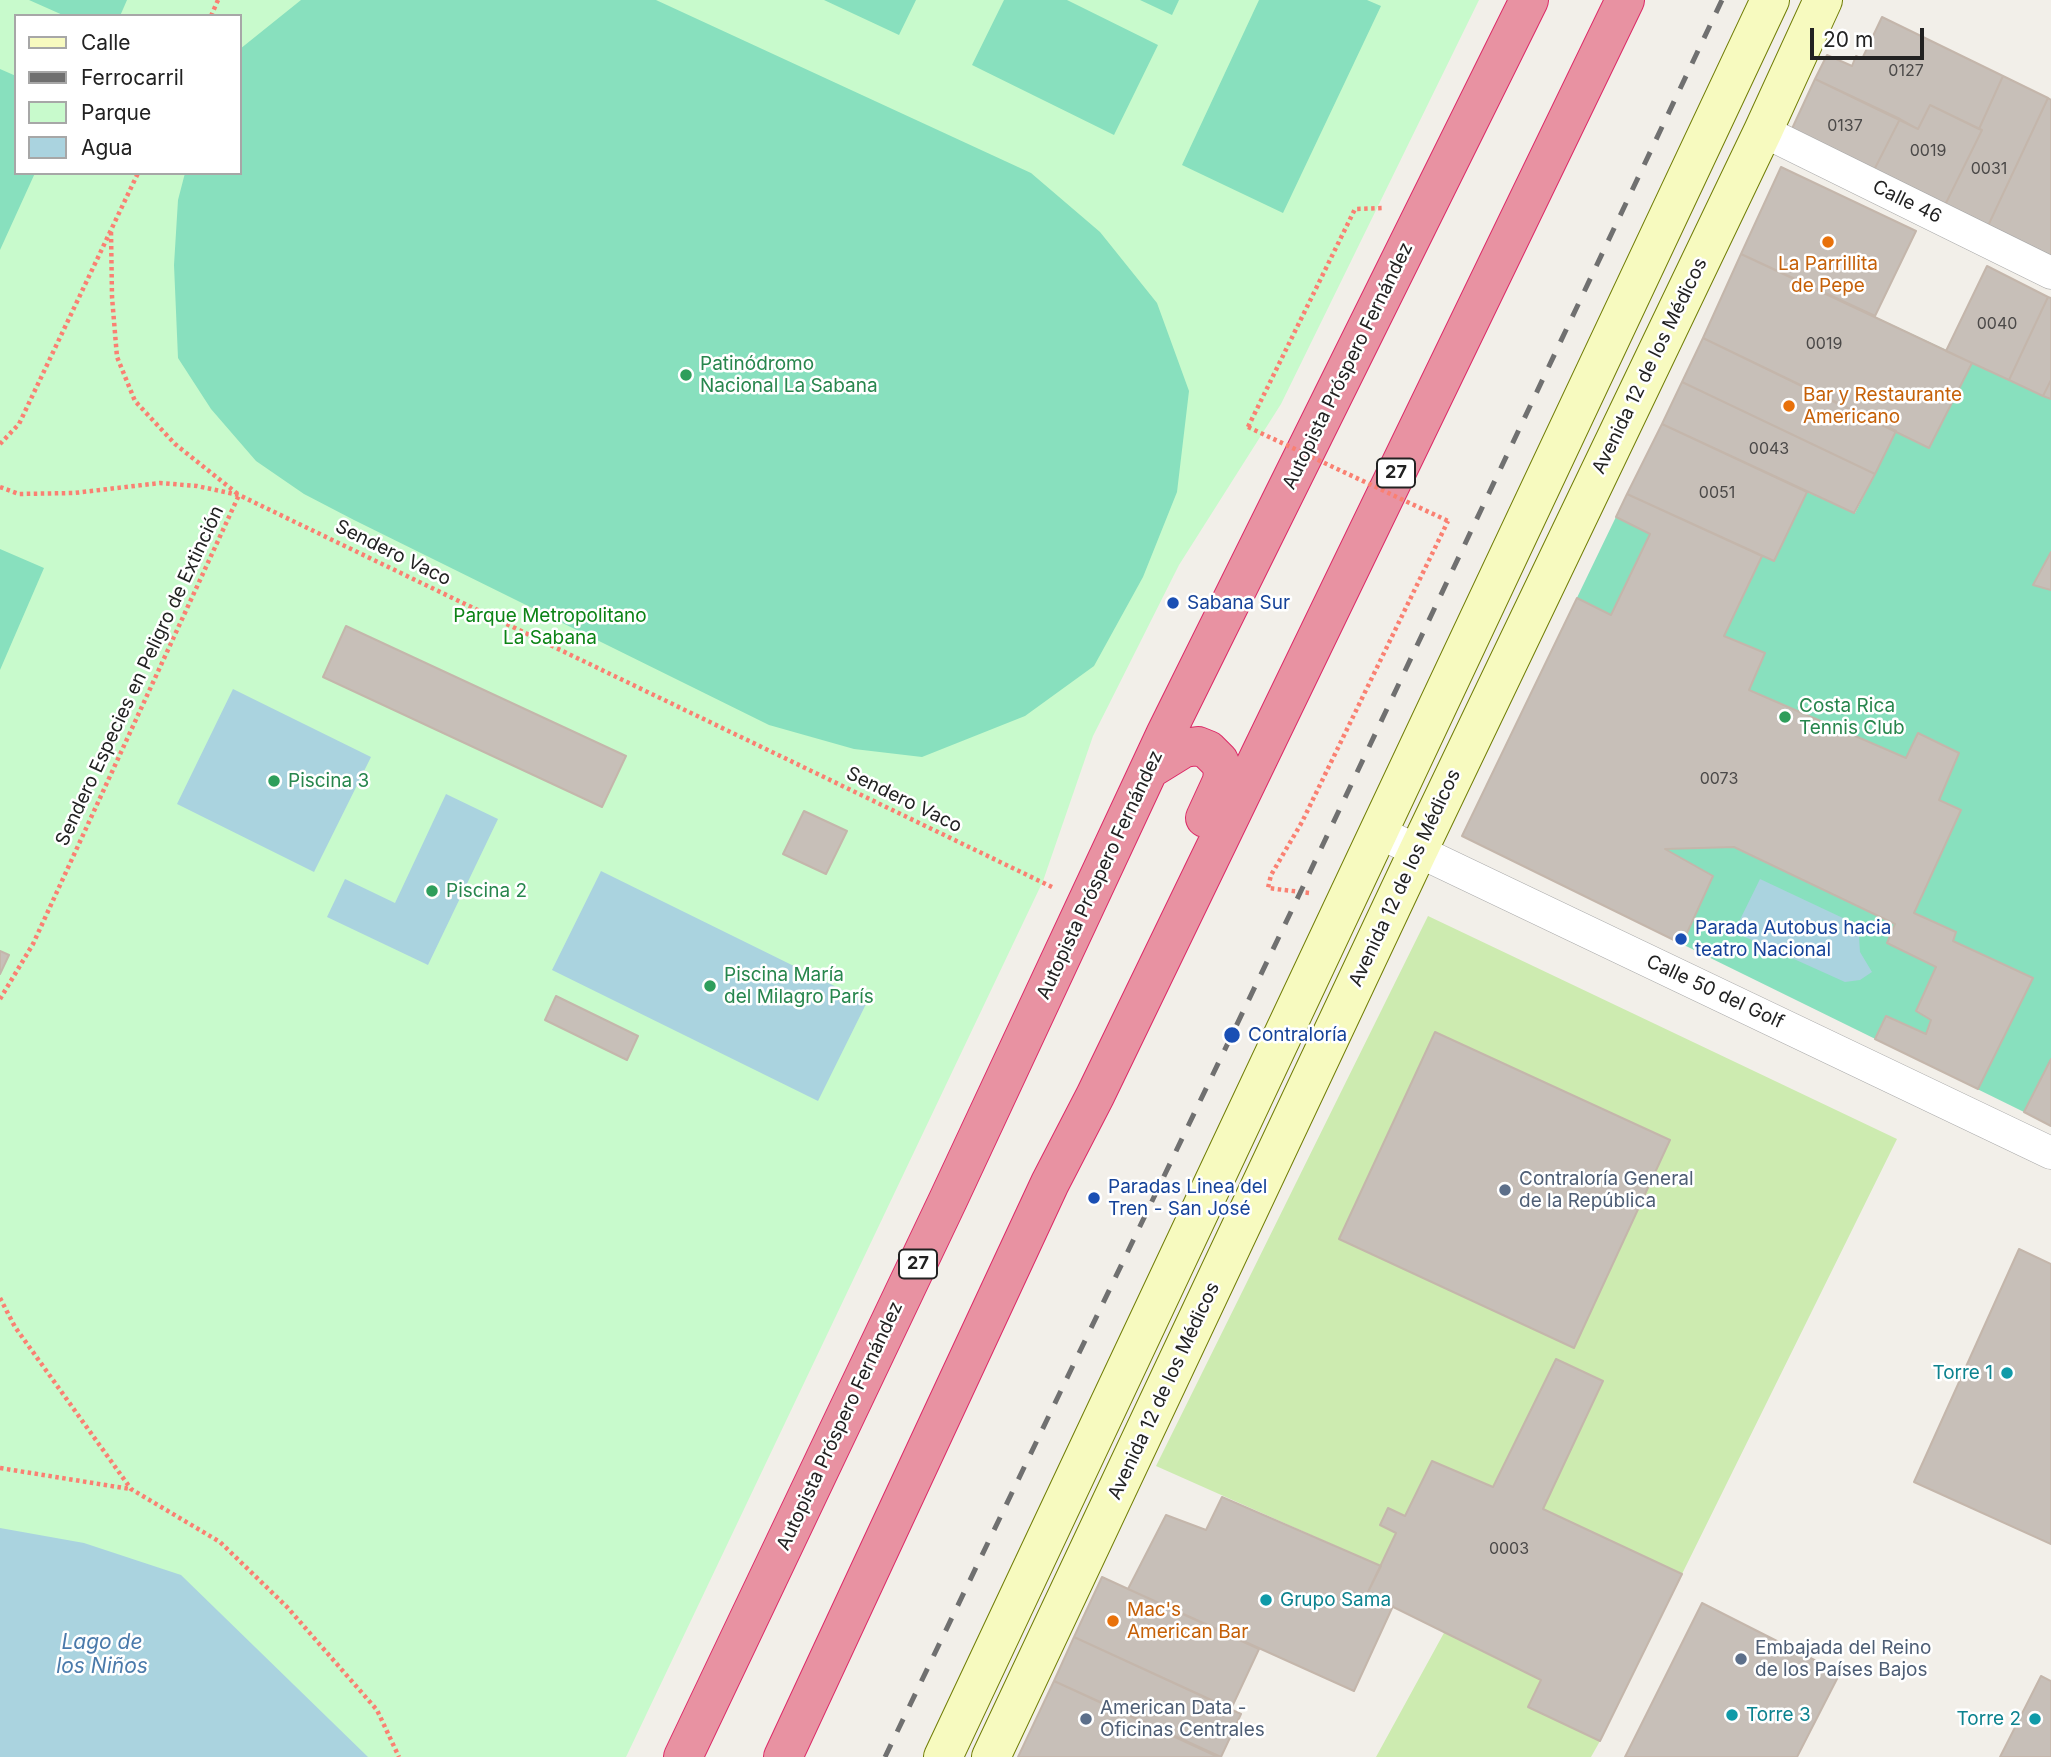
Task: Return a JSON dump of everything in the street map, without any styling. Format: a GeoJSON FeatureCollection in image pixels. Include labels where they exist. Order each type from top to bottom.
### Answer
{"type":"FeatureCollection","features":[{"type":"Feature","properties":{"kind":"highway","name":"Autopista Próspero Fernández"},"geometry":{"type":"LineString","coordinates":[[683,1757],[1150,769],[1529,0]]}},
{"type":"Feature","properties":{"kind":"highway","name":"27"},"geometry":{"type":"LineString","coordinates":[[783,1757],[1050,1183],[1625,0]]}},
{"type":"Feature","properties":{"kind":"highway"},"geometry":{"type":"LineString","coordinates":[[1150,769],[1184,748],[1198,746],[1208,750],[1219,761],[1223,770],[1222,781],[1177,881],[1166,946]]}},
{"type":"Feature","properties":{"kind":"main road"},"geometry":{"type":"LineString","coordinates":[[943,1757],[1770,0]]}},
{"type":"Feature","properties":{"kind":"main road","name":"Avenida 12 de los Médicos"},"geometry":{"type":"LineString","coordinates":[[991,1757],[1823,0]]}},
{"type":"Feature","properties":{"kind":"street","name":"Calle 46"},"geometry":{"type":"LineString","coordinates":[[1763,131],[2051,273]]}},
{"type":"Feature","properties":{"kind":"street","name":"Calle 50 del Golf"},"geometry":{"type":"LineString","coordinates":[[1378,832],[2051,1153]]}},
{"type":"Feature","properties":{"kind":"path","name":"Sendero Especies en Peligro de Extinción"},"geometry":{"type":"LineString","coordinates":[[0,444],[19,424],[137,175]]}},
{"type":"Feature","properties":{"kind":"path"},"geometry":{"type":"LineString","coordinates":[[1349,892],[1300,893],[1268,888],[1271,875],[1302,822],[1448,521],[1248,426],[1355,209],[1385,208]]}},
{"type":"Feature","properties":{"kind":"path","name":"Sendero Especies en Peligro de Extinción"},"geometry":{"type":"LineString","coordinates":[[0,999],[33,944],[239,495],[175,444],[135,401],[117,357],[112,297],[111,231]]}},
{"type":"Feature","properties":{"kind":"path","name":"Sendero Vaco"},"geometry":{"type":"LineString","coordinates":[[0,487],[19,494],[74,493],[160,483],[197,486],[239,495],[1055,888]]}},
{"type":"Feature","properties":{"kind":"path"},"geometry":{"type":"LineString","coordinates":[[0,1298],[15,1327],[131,1489]]}},
{"type":"Feature","properties":{"kind":"path"},"geometry":{"type":"LineString","coordinates":[[0,1468],[131,1489],[220,1542],[287,1607],[377,1710],[399,1757]]}},
{"type":"Feature","properties":{"kind":"green space","name":"Parque Metropolitano La Sabana"},"geometry":{"type":"Polygon","coordinates":[[[0,0],[1479,0],[1281,404],[1179,565],[1093,736],[1043,881],[626,1757],[0,1757],[0,0]]]}},
{"type":"Feature","properties":{"kind":"green space"},"geometry":{"type":"Polygon","coordinates":[[[29,0],[127,0],[121,14],[60,14],[29,0]]]}},
{"type":"Feature","properties":{"kind":"green space","name":"Patinódromo Nacional La Sabana"},"geometry":{"type":"Polygon","coordinates":[[[301,0],[656,0],[1031,173],[1100,232],[1157,303],[1189,391],[1177,492],[1143,577],[1094,666],[1025,716],[922,757],[854,749],[769,725],[354,520],[304,494],[256,461],[211,409],[178,358],[174,265],[178,200],[184,175],[242,175],[242,47],[301,0]]]}},
{"type":"Feature","properties":{"kind":"green space"},"geometry":{"type":"Polygon","coordinates":[[[824,0],[916,0],[899,35],[824,0]]]}},
{"type":"Feature","properties":{"kind":"green space"},"geometry":{"type":"Polygon","coordinates":[[[1004,0],[1067,0],[1158,45],[1114,135],[972,65],[1004,0]]]}},
{"type":"Feature","properties":{"kind":"green space"},"geometry":{"type":"Polygon","coordinates":[[[1140,0],[1179,0],[1172,15],[1140,0]]]}},
{"type":"Feature","properties":{"kind":"green space"},"geometry":{"type":"Polygon","coordinates":[[[1259,0],[1367,0],[1381,6],[1283,213],[1182,165],[1259,0]]]}},
{"type":"Feature","properties":{"kind":"green space"},"geometry":{"type":"Polygon","coordinates":[[[0,69],[14,75],[14,175],[34,175],[0,250],[0,69]]]}},
{"type":"Feature","properties":{"kind":"green space","name":"Costa Rica Tennis Club"},"geometry":{"type":"Polygon","coordinates":[[[1741,254],[2051,399],[2051,1059],[2024,1112],[1462,836],[1627,494],[1774,561],[1807,492],[1855,513],[1875,474],[1895,431],[1703,338],[1741,254]]]}},
{"type":"Feature","properties":{"kind":"green space"},"geometry":{"type":"Polygon","coordinates":[[[0,549],[44,568],[0,670],[0,549]]]}},
{"type":"Feature","properties":{"kind":"green space"},"geometry":{"type":"Polygon","coordinates":[[[1428,916],[1897,1139],[1682,1574],[1543,1509],[1603,1381],[1493,1487],[1432,1461],[1405,1516],[1388,1508],[1380,1525],[1396,1533],[1381,1566],[1156,1466],[1428,916]]]}},
{"type":"Feature","properties":{"kind":"green space"},"geometry":{"type":"Polygon","coordinates":[[[1445,1631],[1541,1680],[1529,1707],[1600,1741],[1591,1757],[1376,1757],[1445,1631]]]}},
{"type":"Feature","properties":{"kind":"water","name":"Piscina 3"},"geometry":{"type":"Polygon","coordinates":[[[233,689],[371,757],[314,872],[177,804],[233,689]]]}},
{"type":"Feature","properties":{"kind":"water","name":"Piscina 2"},"geometry":{"type":"Polygon","coordinates":[[[446,794],[498,819],[428,965],[327,917],[345,879],[395,903],[446,794]]]}},
{"type":"Feature","properties":{"kind":"water","name":"Piscina María del Milagro París"},"geometry":{"type":"Polygon","coordinates":[[[601,871],[867,1002],[818,1101],[552,970],[601,871]]]}},
{"type":"Feature","properties":{"kind":"water"},"geometry":{"type":"Polygon","coordinates":[[[1760,879],[1862,927],[1859,937],[1860,952],[1872,972],[1860,980],[1845,982],[1734,932],[1760,879]]]}},
{"type":"Feature","properties":{"kind":"water","name":"Lago de los Niños"},"geometry":{"type":"Polygon","coordinates":[[[0,1528],[84,1543],[181,1575],[368,1757],[0,1757],[0,1528]]]}},
{"type":"Feature","properties":{"kind":"building"},"geometry":{"type":"Polygon","coordinates":[[[1882,17],[2003,76],[1979,129],[1930,105],[1918,129],[1815,79],[1827,55],[1852,66],[1856,56],[1862,59],[1882,17]]]}},
{"type":"Feature","properties":{"kind":"building"},"geometry":{"type":"Polygon","coordinates":[[[2003,76],[2048,98],[1987,228],[1944,207],[1982,130],[1979,129],[2003,76]]]}},
{"type":"Feature","properties":{"kind":"building"},"geometry":{"type":"Polygon","coordinates":[[[1815,79],[1900,119],[1873,172],[1790,133],[1815,79]]]}},
{"type":"Feature","properties":{"kind":"building"},"geometry":{"type":"Polygon","coordinates":[[[2048,98],[2051,100],[2051,259],[1987,228],[2048,98]]]}},
{"type":"Feature","properties":{"kind":"building"},"geometry":{"type":"Polygon","coordinates":[[[1930,105],[1982,130],[1944,207],[1873,172],[1900,119],[1918,129],[1930,105]]]}},
{"type":"Feature","properties":{"kind":"building","name":"La Parrillita de Pepe"},"geometry":{"type":"Polygon","coordinates":[[[1781,167],[1916,231],[1875,316],[1741,254],[1781,167]]]}},
{"type":"Feature","properties":{"kind":"building"},"geometry":{"type":"Polygon","coordinates":[[[1741,254],[1972,363],[1929,448],[1703,338],[1741,254]]]}},
{"type":"Feature","properties":{"kind":"building"},"geometry":{"type":"Polygon","coordinates":[[[1987,266],[2048,297],[2009,380],[1946,351],[1987,266]]]}},
{"type":"Feature","properties":{"kind":"building"},"geometry":{"type":"Polygon","coordinates":[[[2048,297],[2051,298],[2051,380],[2043,396],[2009,380],[2048,297]]]}},
{"type":"Feature","properties":{"kind":"building","name":"Bar y Restaurante Americano"},"geometry":{"type":"Polygon","coordinates":[[[1703,338],[1896,431],[1875,474],[1682,382],[1703,338]]]}},
{"type":"Feature","properties":{"kind":"building"},"geometry":{"type":"Polygon","coordinates":[[[2051,380],[2051,399],[2043,396],[2051,380]]]}},
{"type":"Feature","properties":{"kind":"building"},"geometry":{"type":"Polygon","coordinates":[[[1682,382],[1875,474],[1854,513],[1662,424],[1682,382]]]}},
{"type":"Feature","properties":{"kind":"building"},"geometry":{"type":"Polygon","coordinates":[[[1662,424],[1807,492],[1774,561],[1627,494],[1662,424]]]}},
{"type":"Feature","properties":{"kind":"building"},"geometry":{"type":"Polygon","coordinates":[[[1627,494],[1762,556],[1724,636],[1765,653],[1749,690],[1906,758],[1918,733],[1959,753],[1939,800],[1961,810],[1914,913],[1956,932],[1953,941],[2033,978],[1978,1089],[1875,1039],[1886,1016],[1926,1034],[1931,1020],[1916,1011],[1936,967],[1887,943],[1895,924],[1734,847],[1665,849],[1713,876],[1682,944],[1462,836],[1577,598],[1611,615],[1650,534],[1616,517],[1627,494]]]}},
{"type":"Feature","properties":{"kind":"building"},"geometry":{"type":"Polygon","coordinates":[[[2051,552],[2051,590],[2033,585],[2051,552]]]}},
{"type":"Feature","properties":{"kind":"building"},"geometry":{"type":"Polygon","coordinates":[[[346,626],[626,756],[602,807],[323,677],[346,626]]]}},
{"type":"Feature","properties":{"kind":"building"},"geometry":{"type":"Polygon","coordinates":[[[804,811],[847,831],[826,874],[783,854],[804,811]]]}},
{"type":"Feature","properties":{"kind":"building"},"geometry":{"type":"Polygon","coordinates":[[[0,951],[9,955],[0,974],[0,951]]]}},
{"type":"Feature","properties":{"kind":"building"},"geometry":{"type":"Polygon","coordinates":[[[556,996],[638,1036],[627,1060],[545,1020],[556,996]]]}},
{"type":"Feature","properties":{"kind":"building","name":"Contraloría General de la República"},"geometry":{"type":"Polygon","coordinates":[[[1435,1032],[1670,1140],[1574,1348],[1339,1239],[1435,1032]]]}},
{"type":"Feature","properties":{"kind":"building"},"geometry":{"type":"Polygon","coordinates":[[[2051,1059],[2051,1126],[2024,1112],[2051,1059]]]}},
{"type":"Feature","properties":{"kind":"building","name":"Torre 1"},"geometry":{"type":"Polygon","coordinates":[[[2019,1249],[2051,1264],[2051,1544],[1914,1482],[2019,1249]]]}},
{"type":"Feature","properties":{"kind":"building"},"geometry":{"type":"Polygon","coordinates":[[[1556,1359],[1603,1381],[1543,1509],[1682,1574],[1600,1741],[1528,1707],[1541,1680],[1367,1594],[1396,1533],[1380,1525],[1388,1508],[1405,1516],[1432,1461],[1493,1487],[1556,1359]]]}},
{"type":"Feature","properties":{"kind":"building","name":"Grupo Sama"},"geometry":{"type":"Polygon","coordinates":[[[1222,1497],[1381,1566],[1367,1594],[1393,1606],[1354,1691],[1128,1589],[1166,1515],[1206,1530],[1222,1497]]]}},
{"type":"Feature","properties":{"kind":"building"},"geometry":{"type":"Polygon","coordinates":[[[1102,1577],[1259,1649],[1231,1709],[1074,1637],[1102,1577]]]}},
{"type":"Feature","properties":{"kind":"building","name":"Torre 3"},"geometry":{"type":"Polygon","coordinates":[[[1702,1603],[1840,1673],[1797,1757],[1625,1757],[1702,1603]]]}},
{"type":"Feature","properties":{"kind":"building"},"geometry":{"type":"Polygon","coordinates":[[[1074,1637],[1241,1714],[1221,1757],[1054,1681],[1074,1637]]]}},
{"type":"Feature","properties":{"kind":"building","name":"Torre 2"},"geometry":{"type":"Polygon","coordinates":[[[2041,1676],[2051,1681],[2051,1757],[2000,1757],[2041,1676]]]}},
{"type":"Feature","properties":{"kind":"building","name":"American Data - Oficinas Centrales"},"geometry":{"type":"Polygon","coordinates":[[[1054,1681],[1218,1757],[1018,1757],[1054,1681]]]}},
{"type":"Feature","properties":{"kind":"railway"},"geometry":{"type":"LineString","coordinates":[[885,1757],[1300,893],[1722,0]]}},
{"type":"Feature","properties":{"kind":"place","name":"La Parrillita de Pepe"},"geometry":{"type":"Point","coordinates":[1828,242]}},
{"type":"Feature","properties":{"kind":"place","name":"Patinódromo Nacional La Sabana"},"geometry":{"type":"Point","coordinates":[686,375]}},
{"type":"Feature","properties":{"kind":"place","name":"Bar y Restaurante Americano"},"geometry":{"type":"Point","coordinates":[1789,406]}},
{"type":"Feature","properties":{"kind":"place","name":"Sabana Sur"},"geometry":{"type":"Point","coordinates":[1173,603]}},
{"type":"Feature","properties":{"kind":"place","name":"Costa Rica Tennis Club"},"geometry":{"type":"Point","coordinates":[1785,717]}},
{"type":"Feature","properties":{"kind":"place","name":"Piscina 3"},"geometry":{"type":"Point","coordinates":[274,781]}},
{"type":"Feature","properties":{"kind":"place","name":"Piscina 2"},"geometry":{"type":"Point","coordinates":[432,891]}},
{"type":"Feature","properties":{"kind":"place","name":"Parada Autobus hacia teatro Nacional"},"geometry":{"type":"Point","coordinates":[1681,939]}},
{"type":"Feature","properties":{"kind":"place","name":"Piscina María del Milagro París"},"geometry":{"type":"Point","coordinates":[710,986]}},
{"type":"Feature","properties":{"kind":"place","name":"Contraloría"},"geometry":{"type":"Point","coordinates":[1232,1035]}},
{"type":"Feature","properties":{"kind":"place","name":"Contraloría General de la República"},"geometry":{"type":"Point","coordinates":[1505,1190]}},
{"type":"Feature","properties":{"kind":"place","name":"Paradas Linea del Tren - San José"},"geometry":{"type":"Point","coordinates":[1094,1198]}},
{"type":"Feature","properties":{"kind":"place","name":"Torre 1"},"geometry":{"type":"Point","coordinates":[2007,1373]}},
{"type":"Feature","properties":{"kind":"place","name":"Grupo Sama"},"geometry":{"type":"Point","coordinates":[1266,1600]}},
{"type":"Feature","properties":{"kind":"place","name":"Mac's American Bar"},"geometry":{"type":"Point","coordinates":[1113,1621]}},
{"type":"Feature","properties":{"kind":"place","name":"Embajada del Reino de los Países Bajos"},"geometry":{"type":"Point","coordinates":[1741,1659]}},
{"type":"Feature","properties":{"kind":"place","name":"Torre 3"},"geometry":{"type":"Point","coordinates":[1732,1715]}},
{"type":"Feature","properties":{"kind":"place","name":"American Data - Oficinas Centrales"},"geometry":{"type":"Point","coordinates":[1086,1719]}},
{"type":"Feature","properties":{"kind":"place","name":"Torre 2"},"geometry":{"type":"Point","coordinates":[2035,1719]}}]}
